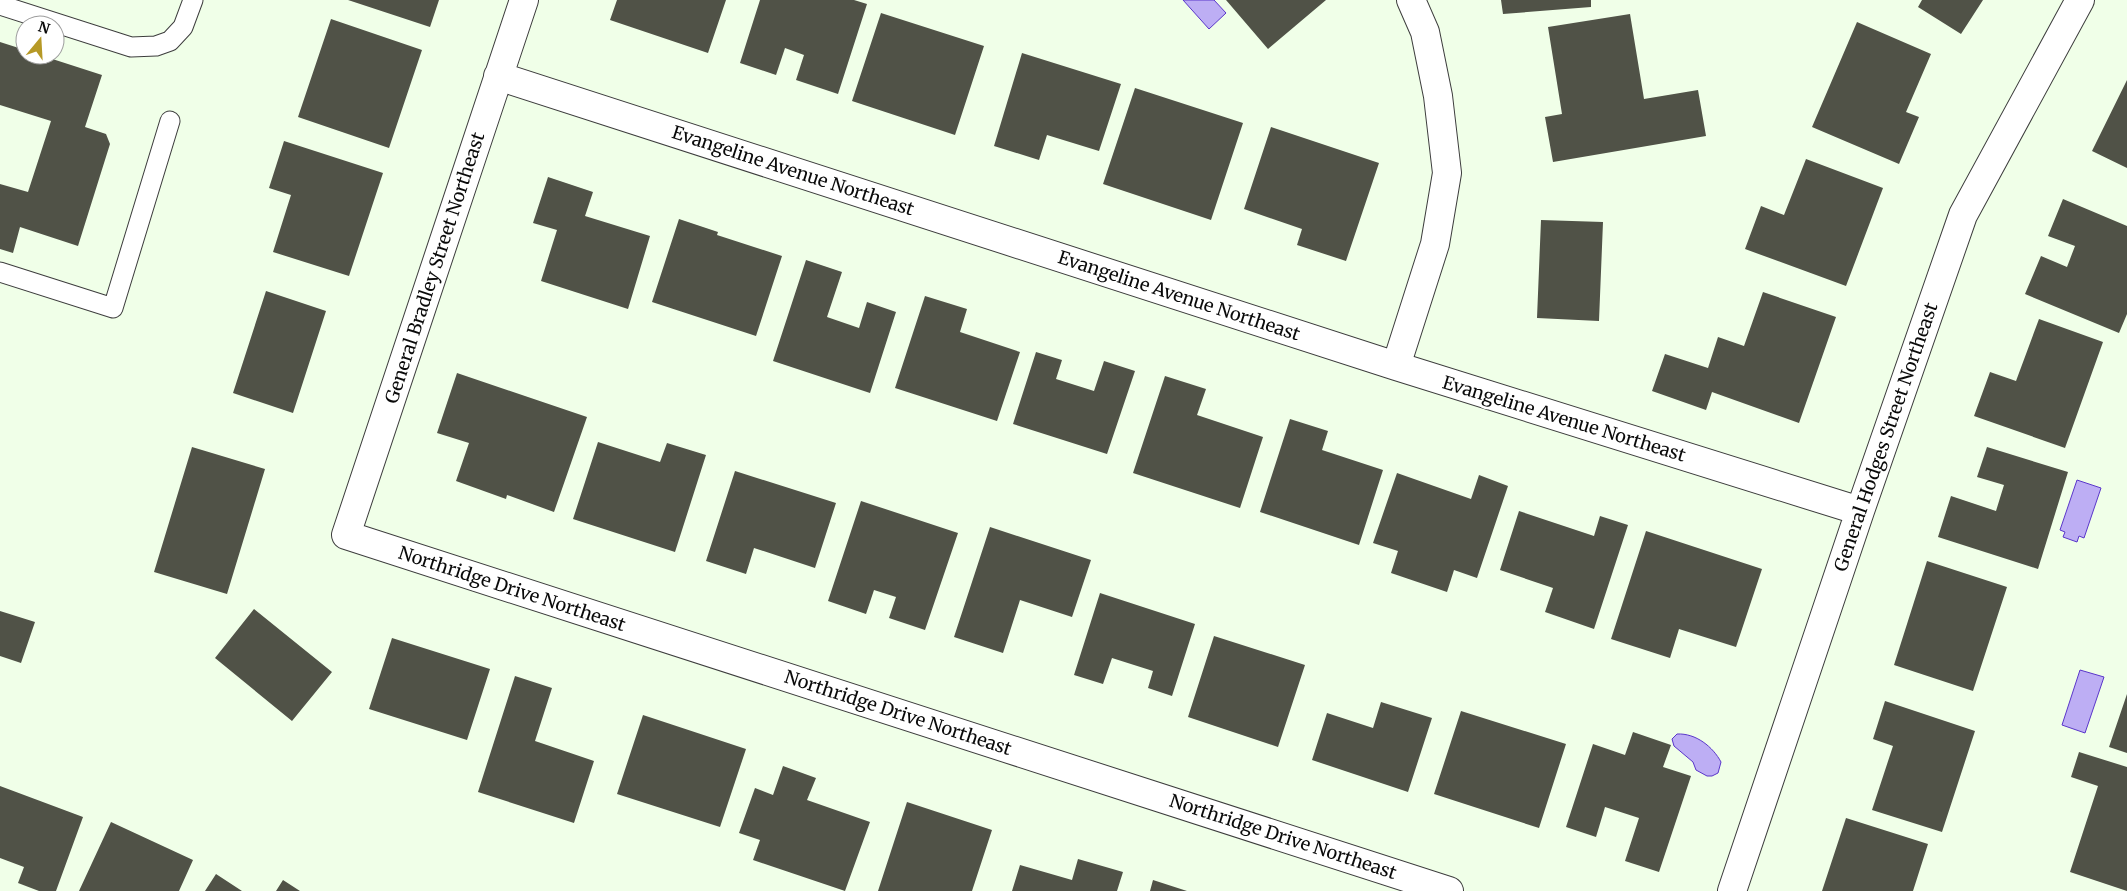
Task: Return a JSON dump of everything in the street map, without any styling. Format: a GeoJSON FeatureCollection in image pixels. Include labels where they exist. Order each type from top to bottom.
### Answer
{"type":"FeatureCollection","features":[{"type":"Feature","properties":{"kind":"street","name":"General Bradley Street Northeast"},"geometry":{"type":"LineString","coordinates":[[346,535],[524,0]]}},
{"type":"Feature","properties":{"kind":"street"},"geometry":{"type":"LineString","coordinates":[[1396,366],[1435,244],[1447,173],[1438,96],[1425,32],[1411,0]]}},
{"type":"Feature","properties":{"kind":"street","name":"General Hodges Street Northeast"},"geometry":{"type":"LineString","coordinates":[[1732,891],[1860,511],[1963,216],[2080,0]]}},
{"type":"Feature","properties":{"kind":"street","name":"Evangeline Avenue Northeast"},"geometry":{"type":"LineString","coordinates":[[498,76],[1396,366],[1860,511]]}},
{"type":"Feature","properties":{"kind":"street","name":"Northridge Drive Northeast"},"geometry":{"type":"LineString","coordinates":[[346,535],[1449,891]]}},
{"type":"Feature","properties":{"kind":"lane"},"geometry":{"type":"LineString","coordinates":[[0,5],[131,47],[156,46],[170,41],[183,27],[193,0]]}},
{"type":"Feature","properties":{"kind":"lane"},"geometry":{"type":"LineString","coordinates":[[0,272],[113,308],[170,121]]}},
{"type":"Feature","properties":{"kind":"shaded area"},"geometry":{"type":"Polygon","coordinates":[[[1183,0],[1214,0],[1226,13],[1209,29],[1183,0]]]}},
{"type":"Feature","properties":{"kind":"shaded area"},"geometry":{"type":"Polygon","coordinates":[[[2077,480],[2101,488],[2084,538],[2079,536],[2077,542],[2063,537],[2065,532],[2060,530],[2077,480]]]}},
{"type":"Feature","properties":{"kind":"shaded area"},"geometry":{"type":"Polygon","coordinates":[[[2080,670],[2104,677],[2085,733],[2062,725],[2080,670]]]}},
{"type":"Feature","properties":{"kind":"shaded area"},"geometry":{"type":"Polygon","coordinates":[[[1677,734],[1697,738],[1709,746],[1721,762],[1718,773],[1707,776],[1696,770],[1693,762],[1674,746],[1672,739],[1677,734]]]}},
{"type":"Feature","properties":{"kind":"building"},"geometry":{"type":"Polygon","coordinates":[[[348,0],[439,0],[430,27],[348,0]]]}},
{"type":"Feature","properties":{"kind":"building"},"geometry":{"type":"Polygon","coordinates":[[[617,0],[726,0],[708,53],[610,20],[617,0]]]}},
{"type":"Feature","properties":{"kind":"building"},"geometry":{"type":"Polygon","coordinates":[[[760,0],[854,0],[867,4],[838,94],[796,80],[804,55],[785,48],[776,75],[740,63],[760,0]]]}},
{"type":"Feature","properties":{"kind":"building"},"geometry":{"type":"Polygon","coordinates":[[[1226,0],[1326,0],[1268,49],[1226,0]]]}},
{"type":"Feature","properties":{"kind":"building"},"geometry":{"type":"Polygon","coordinates":[[[1501,0],[1591,0],[1591,7],[1503,14],[1501,0]]]}},
{"type":"Feature","properties":{"kind":"building"},"geometry":{"type":"Polygon","coordinates":[[[1922,0],[1983,0],[1961,34],[1918,7],[1922,0]]]}},
{"type":"Feature","properties":{"kind":"building"},"geometry":{"type":"Polygon","coordinates":[[[881,13],[984,46],[955,135],[852,101],[881,13]]]}},
{"type":"Feature","properties":{"kind":"building"},"geometry":{"type":"Polygon","coordinates":[[[1630,14],[1644,99],[1698,90],[1706,136],[1553,162],[1545,117],[1562,114],[1548,27],[1630,14]]]}},
{"type":"Feature","properties":{"kind":"building"},"geometry":{"type":"Polygon","coordinates":[[[331,19],[422,50],[389,148],[298,117],[331,19]]]}},
{"type":"Feature","properties":{"kind":"building"},"geometry":{"type":"Polygon","coordinates":[[[1857,22],[1931,54],[1906,112],[1919,117],[1899,164],[1812,127],[1857,22]]]}},
{"type":"Feature","properties":{"kind":"building"},"geometry":{"type":"Polygon","coordinates":[[[0,42],[15,47],[15,65],[65,65],[65,63],[102,75],[85,127],[106,134],[110,144],[78,246],[20,227],[13,253],[0,249],[0,184],[28,192],[51,121],[0,105],[0,42]]]}},
{"type":"Feature","properties":{"kind":"building"},"geometry":{"type":"Polygon","coordinates":[[[1022,53],[1121,84],[1099,151],[1047,135],[1039,160],[994,146],[1022,53]]]}},
{"type":"Feature","properties":{"kind":"building"},"geometry":{"type":"Polygon","coordinates":[[[2127,80],[2127,168],[2092,151],[2127,80]]]}},
{"type":"Feature","properties":{"kind":"building"},"geometry":{"type":"Polygon","coordinates":[[[1135,88],[1243,123],[1211,220],[1103,184],[1135,88]]]}},
{"type":"Feature","properties":{"kind":"building"},"geometry":{"type":"Polygon","coordinates":[[[1271,127],[1379,163],[1346,261],[1297,245],[1302,229],[1244,209],[1271,127]]]}},
{"type":"Feature","properties":{"kind":"building"},"geometry":{"type":"Polygon","coordinates":[[[284,141],[383,173],[349,276],[273,252],[291,195],[269,188],[284,141]]]}},
{"type":"Feature","properties":{"kind":"building"},"geometry":{"type":"Polygon","coordinates":[[[1806,159],[1883,188],[1846,286],[1745,249],[1761,206],[1784,215],[1806,159]]]}},
{"type":"Feature","properties":{"kind":"building"},"geometry":{"type":"Polygon","coordinates":[[[548,177],[593,192],[585,216],[650,236],[628,309],[541,281],[557,230],[533,223],[548,177]]]}},
{"type":"Feature","properties":{"kind":"building"},"geometry":{"type":"Polygon","coordinates":[[[2063,199],[2127,226],[2127,314],[2119,333],[2025,294],[2041,256],[2067,267],[2075,246],[2048,236],[2063,199]]]}},
{"type":"Feature","properties":{"kind":"building"},"geometry":{"type":"Polygon","coordinates":[[[679,219],[718,232],[717,235],[782,256],[756,336],[652,302],[679,219]]]}},
{"type":"Feature","properties":{"kind":"building"},"geometry":{"type":"Polygon","coordinates":[[[1541,220],[1603,222],[1599,321],[1537,318],[1541,220]]]}},
{"type":"Feature","properties":{"kind":"building"},"geometry":{"type":"Polygon","coordinates":[[[806,260],[842,272],[827,317],[859,328],[867,302],[896,312],[870,393],[773,361],[806,260]]]}},
{"type":"Feature","properties":{"kind":"building"},"geometry":{"type":"Polygon","coordinates":[[[266,291],[326,311],[293,413],[233,393],[266,291]]]}},
{"type":"Feature","properties":{"kind":"building"},"geometry":{"type":"Polygon","coordinates":[[[1763,292],[1836,317],[1799,423],[1712,392],[1706,410],[1652,391],[1665,354],[1708,368],[1718,337],[1744,346],[1763,292]]]}},
{"type":"Feature","properties":{"kind":"building"},"geometry":{"type":"Polygon","coordinates":[[[925,296],[967,309],[960,332],[1020,352],[997,421],[895,388],[925,296]]]}},
{"type":"Feature","properties":{"kind":"building"},"geometry":{"type":"Polygon","coordinates":[[[2039,319],[2103,342],[2065,448],[1974,416],[1990,372],[2016,381],[2039,319]]]}},
{"type":"Feature","properties":{"kind":"building"},"geometry":{"type":"Polygon","coordinates":[[[1036,352],[1062,360],[1056,379],[1094,391],[1104,361],[1135,371],[1107,454],[1013,424],[1036,352]]]}},
{"type":"Feature","properties":{"kind":"building"},"geometry":{"type":"Polygon","coordinates":[[[457,373],[587,417],[554,512],[507,495],[506,499],[456,481],[469,443],[437,433],[457,373]]]}},
{"type":"Feature","properties":{"kind":"building"},"geometry":{"type":"Polygon","coordinates":[[[1165,376],[1206,389],[1197,415],[1263,437],[1240,508],[1133,473],[1165,376]]]}},
{"type":"Feature","properties":{"kind":"building"},"geometry":{"type":"Polygon","coordinates":[[[1290,419],[1328,431],[1322,450],[1383,470],[1359,545],[1260,512],[1290,419]]]}},
{"type":"Feature","properties":{"kind":"building"},"geometry":{"type":"Polygon","coordinates":[[[598,442],[660,462],[667,443],[706,455],[675,552],[573,519],[598,442]]]}},
{"type":"Feature","properties":{"kind":"building"},"geometry":{"type":"Polygon","coordinates":[[[192,447],[265,469],[227,594],[154,572],[192,447]]]}},
{"type":"Feature","properties":{"kind":"building"},"geometry":{"type":"Polygon","coordinates":[[[1987,447],[2068,472],[2038,569],[1938,537],[1951,496],[1996,511],[2004,485],[1977,477],[1987,447]]]}},
{"type":"Feature","properties":{"kind":"building"},"geometry":{"type":"Polygon","coordinates":[[[735,471],[836,503],[815,568],[754,548],[746,574],[706,561],[735,471]]]}},
{"type":"Feature","properties":{"kind":"building"},"geometry":{"type":"Polygon","coordinates":[[[1397,473],[1471,499],[1479,475],[1508,486],[1477,578],[1454,570],[1447,592],[1391,573],[1398,551],[1373,543],[1397,473]]]}},
{"type":"Feature","properties":{"kind":"building"},"geometry":{"type":"Polygon","coordinates":[[[861,501],[958,533],[925,630],[889,618],[896,597],[874,590],[866,614],[828,601],[861,501]]]}},
{"type":"Feature","properties":{"kind":"building"},"geometry":{"type":"Polygon","coordinates":[[[1519,511],[1594,536],[1600,516],[1628,525],[1594,629],[1545,612],[1553,588],[1500,570],[1519,511]]]}},
{"type":"Feature","properties":{"kind":"building"},"geometry":{"type":"Polygon","coordinates":[[[990,527],[1091,560],[1072,617],[1020,600],[1003,653],[954,637],[990,527]]]}},
{"type":"Feature","properties":{"kind":"building"},"geometry":{"type":"Polygon","coordinates":[[[1646,531],[1762,569],[1736,647],[1679,629],[1670,658],[1611,639],[1646,531]]]}},
{"type":"Feature","properties":{"kind":"building"},"geometry":{"type":"Polygon","coordinates":[[[1927,561],[2007,587],[1973,691],[1894,665],[1927,561]]]}},
{"type":"Feature","properties":{"kind":"building"},"geometry":{"type":"Polygon","coordinates":[[[1100,593],[1195,624],[1172,696],[1148,688],[1153,671],[1112,658],[1103,684],[1074,675],[1100,593]]]}},
{"type":"Feature","properties":{"kind":"building"},"geometry":{"type":"Polygon","coordinates":[[[254,609],[332,672],[292,721],[215,658],[254,609]]]}},
{"type":"Feature","properties":{"kind":"building"},"geometry":{"type":"Polygon","coordinates":[[[0,611],[35,622],[21,663],[0,656],[0,611]]]}},
{"type":"Feature","properties":{"kind":"building"},"geometry":{"type":"Polygon","coordinates":[[[1214,636],[1305,665],[1278,747],[1188,717],[1214,636]]]}},
{"type":"Feature","properties":{"kind":"building"},"geometry":{"type":"Polygon","coordinates":[[[392,638],[490,669],[467,740],[369,709],[392,638]]]}},
{"type":"Feature","properties":{"kind":"building"},"geometry":{"type":"Polygon","coordinates":[[[515,676],[552,688],[535,741],[594,761],[574,823],[478,792],[515,676]]]}},
{"type":"Feature","properties":{"kind":"building"},"geometry":{"type":"Polygon","coordinates":[[[2127,694],[2127,753],[2109,747],[2127,694]]]}},
{"type":"Feature","properties":{"kind":"building"},"geometry":{"type":"Polygon","coordinates":[[[1885,701],[1975,731],[1942,832],[1872,810],[1893,746],[1873,739],[1885,701]]]}},
{"type":"Feature","properties":{"kind":"building"},"geometry":{"type":"Polygon","coordinates":[[[1381,702],[1432,718],[1408,792],[1312,760],[1327,713],[1373,728],[1381,702]]]}},
{"type":"Feature","properties":{"kind":"building"},"geometry":{"type":"Polygon","coordinates":[[[1461,711],[1566,744],[1539,828],[1434,794],[1461,711]]]}},
{"type":"Feature","properties":{"kind":"building"},"geometry":{"type":"Polygon","coordinates":[[[643,715],[746,749],[720,827],[617,794],[643,715]]]}},
{"type":"Feature","properties":{"kind":"building"},"geometry":{"type":"Polygon","coordinates":[[[1633,732],[1671,745],[1663,767],[1691,776],[1659,872],[1625,861],[1639,818],[1605,807],[1596,837],[1566,827],[1593,744],[1625,755],[1633,732]]]}},
{"type":"Feature","properties":{"kind":"building"},"geometry":{"type":"Polygon","coordinates":[[[2079,752],[2127,767],[2127,891],[2070,872],[2098,786],[2071,777],[2079,752]]]}},
{"type":"Feature","properties":{"kind":"building"},"geometry":{"type":"Polygon","coordinates":[[[783,766],[816,778],[807,800],[870,822],[845,891],[753,860],[760,840],[739,833],[755,788],[773,795],[783,766]]]}},
{"type":"Feature","properties":{"kind":"building"},"geometry":{"type":"Polygon","coordinates":[[[0,786],[83,817],[56,891],[39,891],[18,883],[24,867],[0,858],[0,786]]]}},
{"type":"Feature","properties":{"kind":"building"},"geometry":{"type":"Polygon","coordinates":[[[907,802],[992,830],[972,891],[878,891],[907,802]]]}},
{"type":"Feature","properties":{"kind":"building"},"geometry":{"type":"Polygon","coordinates":[[[1846,818],[1928,844],[1913,891],[1822,891],[1846,818]]]}},
{"type":"Feature","properties":{"kind":"building"},"geometry":{"type":"Polygon","coordinates":[[[111,822],[193,860],[179,891],[79,891],[111,822]]]}},
{"type":"Feature","properties":{"kind":"building"},"geometry":{"type":"Polygon","coordinates":[[[1078,859],[1123,872],[1117,891],[1012,891],[1020,865],[1072,880],[1078,859]]]}},
{"type":"Feature","properties":{"kind":"building"},"geometry":{"type":"Polygon","coordinates":[[[216,874],[242,891],[205,891],[216,874]]]}},
{"type":"Feature","properties":{"kind":"building"},"geometry":{"type":"Polygon","coordinates":[[[283,880],[300,891],[276,891],[283,880]]]}},
{"type":"Feature","properties":{"kind":"building"},"geometry":{"type":"Polygon","coordinates":[[[1153,880],[1187,891],[1150,891],[1153,880]]]}}]}
